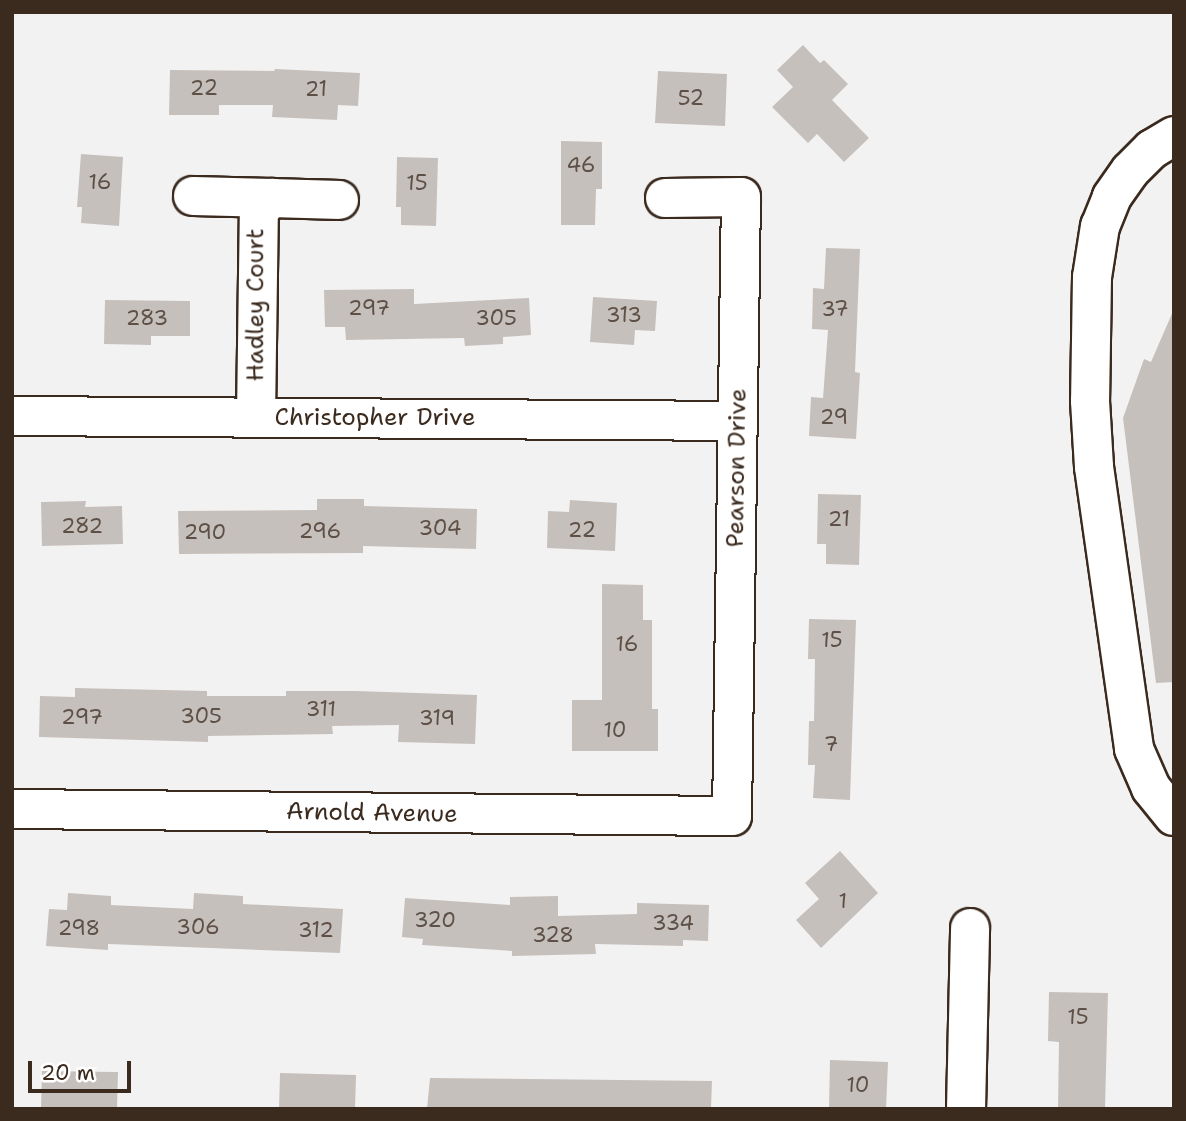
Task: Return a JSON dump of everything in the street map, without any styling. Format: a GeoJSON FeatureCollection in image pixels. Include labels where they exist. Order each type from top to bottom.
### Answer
{"type":"FeatureCollection","features":[{"type":"Feature","properties":{"kind":"street"},"geometry":{"type":"LineString","coordinates":[[1174,135],[1152,149],[1130,171],[1112,197],[1100,226],[1092,277],[1090,374],[1094,467],[1134,749],[1151,788],[1174,816]]}},
{"type":"Feature","properties":{"kind":"street","name":"Hadley Court"},"geometry":{"type":"LineString","coordinates":[[193,196],[339,200]]}},
{"type":"Feature","properties":{"kind":"street","name":"Pearson Drive"},"geometry":{"type":"LineString","coordinates":[[665,198],[741,197],[732,816]]}},
{"type":"Feature","properties":{"kind":"street","name":"Hadley Court"},"geometry":{"type":"LineString","coordinates":[[256,418],[257,217],[260,206],[272,198]]}},
{"type":"Feature","properties":{"kind":"street","name":"Christopher Drive"},"geometry":{"type":"LineString","coordinates":[[12,416],[738,421]]}},
{"type":"Feature","properties":{"kind":"street","name":"Arnold Avenue"},"geometry":{"type":"LineString","coordinates":[[12,809],[732,816]]}},
{"type":"Feature","properties":{"kind":"street"},"geometry":{"type":"LineString","coordinates":[[966,1109],[970,928]]}},
{"type":"Feature","properties":{"kind":"building"},"geometry":{"type":"Polygon","coordinates":[[[803,45],[820,63],[824,60],[848,84],[832,100],[869,138],[844,162],[817,134],[808,143],[772,107],[793,87],[777,70],[803,45]]]}},
{"type":"Feature","properties":{"kind":"building"},"geometry":{"type":"Polygon","coordinates":[[[275,69],[360,73],[358,106],[338,105],[337,120],[272,117],[273,105],[219,105],[219,115],[169,115],[170,70],[275,69]]]}},
{"type":"Feature","properties":{"kind":"building"},"geometry":{"type":"Polygon","coordinates":[[[658,71],[727,74],[725,126],[655,123],[658,71]]]}},
{"type":"Feature","properties":{"kind":"building"},"geometry":{"type":"Polygon","coordinates":[[[561,141],[602,142],[602,189],[596,189],[595,225],[561,225],[561,141]]]}},
{"type":"Feature","properties":{"kind":"building"},"geometry":{"type":"Polygon","coordinates":[[[81,154],[123,157],[119,226],[81,223],[82,207],[77,207],[81,154]]]}},
{"type":"Feature","properties":{"kind":"building"},"geometry":{"type":"Polygon","coordinates":[[[397,157],[438,158],[436,226],[401,225],[401,207],[396,207],[397,157]]]}},
{"type":"Feature","properties":{"kind":"building"},"geometry":{"type":"Polygon","coordinates":[[[826,248],[860,249],[855,372],[860,373],[856,439],[809,436],[811,397],[823,398],[828,330],[812,329],[813,288],[824,289],[826,248]]]}},
{"type":"Feature","properties":{"kind":"building"},"geometry":{"type":"Polygon","coordinates":[[[414,289],[414,304],[529,298],[531,335],[503,337],[503,344],[465,346],[464,338],[346,340],[345,327],[325,327],[324,290],[414,289]]]}},
{"type":"Feature","properties":{"kind":"building"},"geometry":{"type":"Polygon","coordinates":[[[593,297],[657,301],[655,331],[635,330],[634,345],[590,342],[593,297]]]}},
{"type":"Feature","properties":{"kind":"building"},"geometry":{"type":"Polygon","coordinates":[[[105,300],[190,301],[190,336],[151,336],[151,345],[104,344],[105,300]]]}},
{"type":"Feature","properties":{"kind":"building"},"geometry":{"type":"Polygon","coordinates":[[[1174,309],[1174,682],[1156,683],[1123,418],[1144,359],[1151,362],[1174,309]]]}},
{"type":"Feature","properties":{"kind":"building"},"geometry":{"type":"Polygon","coordinates":[[[818,494],[861,495],[859,565],[826,564],[826,544],[817,544],[818,494]]]}},
{"type":"Feature","properties":{"kind":"building"},"geometry":{"type":"Polygon","coordinates":[[[317,499],[364,499],[364,506],[477,509],[476,549],[363,546],[363,553],[179,554],[178,511],[317,510],[317,499]]]}},
{"type":"Feature","properties":{"kind":"building"},"geometry":{"type":"Polygon","coordinates":[[[570,500],[617,503],[615,551],[547,548],[548,511],[569,512],[570,500]]]}},
{"type":"Feature","properties":{"kind":"building"},"geometry":{"type":"Polygon","coordinates":[[[86,501],[85,507],[122,506],[123,544],[42,546],[41,502],[86,501]]]}},
{"type":"Feature","properties":{"kind":"building"},"geometry":{"type":"Polygon","coordinates":[[[602,584],[643,585],[643,620],[652,620],[652,709],[658,709],[658,751],[572,751],[572,700],[602,700],[602,584]]]}},
{"type":"Feature","properties":{"kind":"building"},"geometry":{"type":"Polygon","coordinates":[[[809,619],[856,620],[850,800],[813,798],[815,765],[808,765],[809,721],[814,721],[815,659],[808,659],[809,619]]]}},
{"type":"Feature","properties":{"kind":"building"},"geometry":{"type":"Polygon","coordinates":[[[75,688],[207,691],[207,696],[286,696],[286,691],[477,695],[475,744],[398,742],[399,725],[332,726],[333,734],[208,736],[208,742],[39,737],[40,696],[75,697],[75,688]]]}},
{"type":"Feature","properties":{"kind":"building"},"geometry":{"type":"Polygon","coordinates":[[[840,851],[878,893],[821,948],[796,920],[819,899],[805,883],[840,851]]]}},
{"type":"Feature","properties":{"kind":"building"},"geometry":{"type":"Polygon","coordinates":[[[68,893],[111,896],[111,905],[193,909],[194,893],[243,896],[243,904],[343,909],[340,953],[108,944],[108,950],[46,946],[49,909],[67,910],[68,893]]]}},
{"type":"Feature","properties":{"kind":"building"},"geometry":{"type":"Polygon","coordinates":[[[558,896],[558,916],[637,914],[637,903],[709,905],[708,941],[683,940],[683,946],[595,944],[596,954],[512,956],[512,951],[422,945],[423,939],[402,937],[405,898],[510,905],[510,897],[558,896]]]}},
{"type":"Feature","properties":{"kind":"building"},"geometry":{"type":"Polygon","coordinates":[[[1049,992],[1108,993],[1105,1109],[1058,1109],[1059,1042],[1048,1041],[1049,992]]]}},
{"type":"Feature","properties":{"kind":"building"},"geometry":{"type":"Polygon","coordinates":[[[830,1060],[888,1062],[886,1109],[829,1109],[830,1060]]]}},
{"type":"Feature","properties":{"kind":"building"},"geometry":{"type":"Polygon","coordinates":[[[42,1071],[118,1072],[117,1109],[41,1109],[42,1071]]]}},
{"type":"Feature","properties":{"kind":"building"},"geometry":{"type":"Polygon","coordinates":[[[280,1073],[356,1075],[355,1109],[279,1109],[280,1073]]]}},
{"type":"Feature","properties":{"kind":"building"},"geometry":{"type":"Polygon","coordinates":[[[430,1078],[712,1081],[711,1109],[427,1109],[430,1078]]]}}]}
